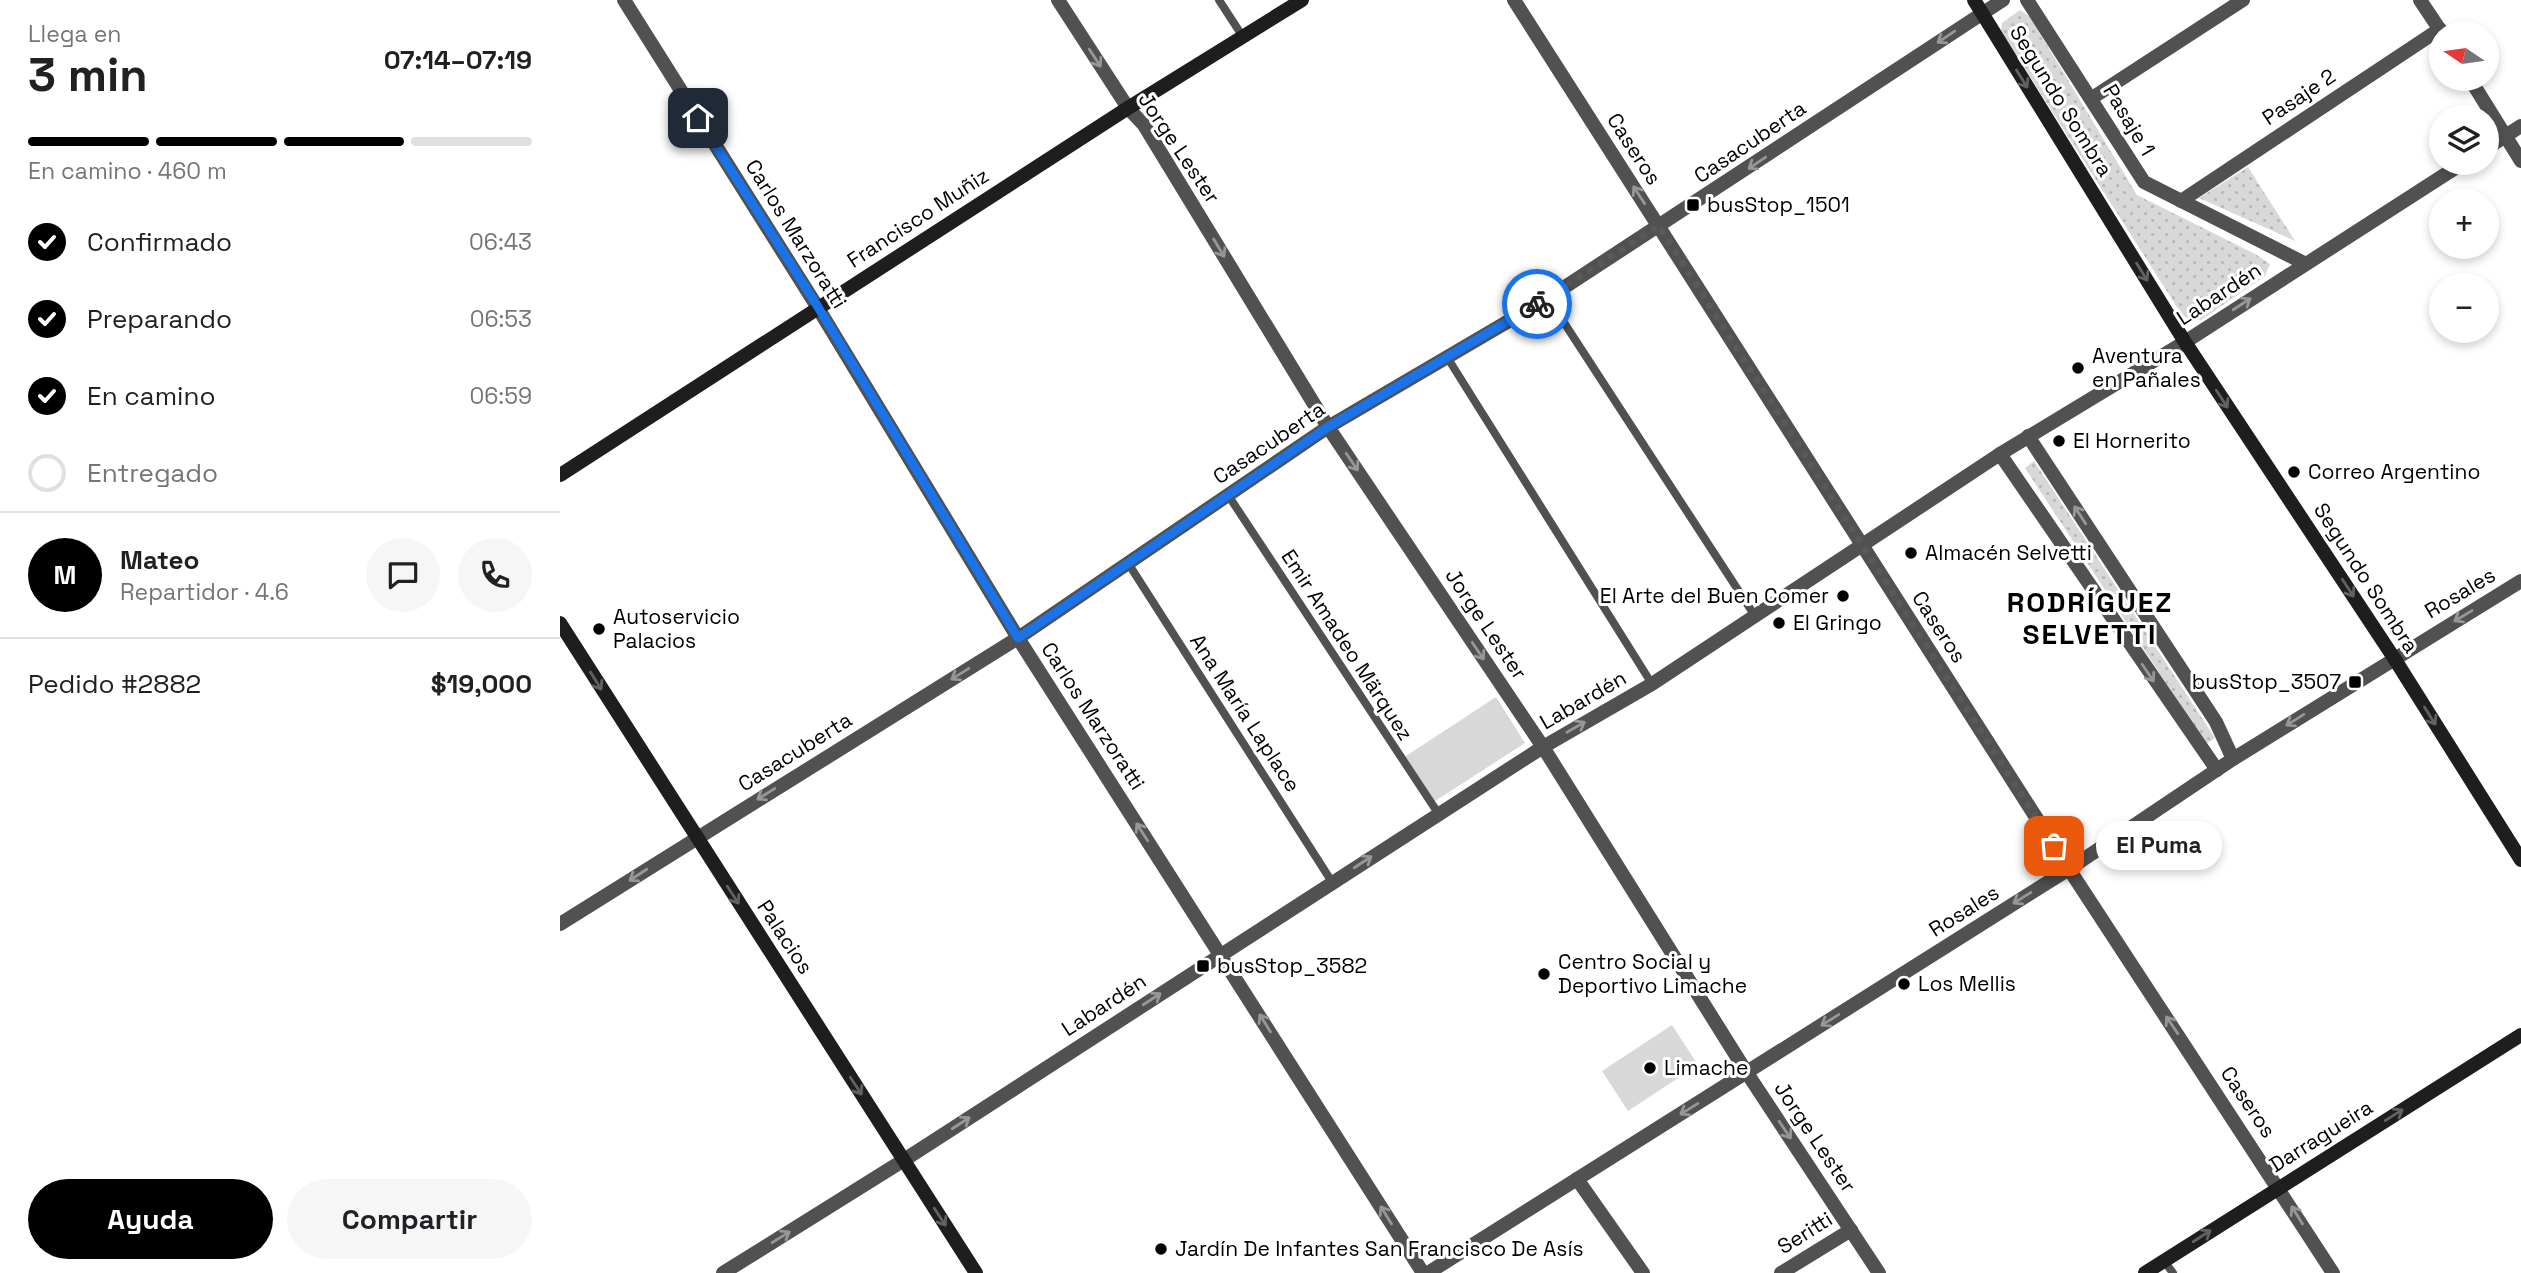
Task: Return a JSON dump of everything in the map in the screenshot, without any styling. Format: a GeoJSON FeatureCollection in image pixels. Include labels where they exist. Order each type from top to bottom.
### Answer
{"type":"FeatureCollection","features":[{"type":"Feature","properties":{"kind":"street","name":"Carlos Marzoratti"},"geometry":{"type":"LineString","coordinates":[[624,0],[818,307],[1018,638],[1423,1273]]}},
{"type":"Feature","properties":{"kind":"street","name":"Jorge Lester"},"geometry":{"type":"LineString","coordinates":[[1058,0],[1128,108],[1144,125],[1328,427],[1543,747],[1747,1073],[1879,1273]]}},
{"type":"Feature","properties":{"kind":"street","name":"Francisco Muñiz"},"geometry":{"type":"LineString","coordinates":[[560,475],[1128,108],[1302,0]]}},
{"type":"Feature","properties":{"kind":"street","name":"Caseros"},"geometry":{"type":"LineString","coordinates":[[1514,0],[2069,869],[2280,1187],[2333,1273]]}},
{"type":"Feature","properties":{"kind":"street","name":"Segundo Sombra"},"geometry":{"type":"LineString","coordinates":[[1974,0],[2185,342],[2394,658],[2521,860]]}},
{"type":"Feature","properties":{"kind":"street","name":"Casacuberta"},"geometry":{"type":"LineString","coordinates":[[560,924],[1018,638],[1328,427],[1548,298],[2003,0]]}},
{"type":"Feature","properties":{"kind":"street","name":"Pasaje 1"},"geometry":{"type":"LineString","coordinates":[[2027,0],[2092,98],[2137,173],[2154,188],[2304,263]]}},
{"type":"Feature","properties":{"kind":"street"},"geometry":{"type":"LineString","coordinates":[[2092,98],[2243,0]]}},
{"type":"Feature","properties":{"kind":"street"},"geometry":{"type":"LineString","coordinates":[[2420,0],[2434,21]]}},
{"type":"Feature","properties":{"kind":"street","name":"Pasaje 2"},"geometry":{"type":"LineString","coordinates":[[2180,201],[2429,39]]}},
{"type":"Feature","properties":{"kind":"street"},"geometry":{"type":"LineString","coordinates":[[2477,91],[2521,161]]}},
{"type":"Feature","properties":{"kind":"street"},"geometry":{"type":"LineString","coordinates":[[2499,140],[2521,126]]}},
{"type":"Feature","properties":{"kind":"street","name":"Labardén"},"geometry":{"type":"LineString","coordinates":[[723,1273],[904,1160],[1438,813],[1543,747],[1652,684],[2028,436],[2185,342],[2444,175]]}},
{"type":"Feature","properties":{"kind":"street"},"geometry":{"type":"LineString","coordinates":[[2028,436],[2216,722],[2233,759]]}},
{"type":"Feature","properties":{"kind":"street"},"geometry":{"type":"LineString","coordinates":[[2000,454],[2217,770]]}},
{"type":"Feature","properties":{"kind":"street","name":"Rosales"},"geometry":{"type":"LineString","coordinates":[[1429,1273],[2069,869],[2233,759],[2521,581]]}},
{"type":"Feature","properties":{"kind":"street","name":"Palacios"},"geometry":{"type":"LineString","coordinates":[[560,623],[976,1273]]}},
{"type":"Feature","properties":{"kind":"street","name":"Darragueira"},"geometry":{"type":"LineString","coordinates":[[2145,1273],[2168,1267],[2280,1187],[2521,1035]]}},
{"type":"Feature","properties":{"kind":"street"},"geometry":{"type":"LineString","coordinates":[[1577,1179],[1643,1273]]}},
{"type":"Feature","properties":{"kind":"street","name":"Seritti"},"geometry":{"type":"LineString","coordinates":[[1781,1273],[1851,1230]]}},
{"type":"Feature","properties":{"kind":"lane"},"geometry":{"type":"LineString","coordinates":[[1219,0],[1243,37]]}},
{"type":"Feature","properties":{"kind":"lane"},"geometry":{"type":"LineString","coordinates":[[1548,298],[1755,615]]}},
{"type":"Feature","properties":{"kind":"lane"},"geometry":{"type":"LineString","coordinates":[[1447,357],[1652,684]]}},
{"type":"Feature","properties":{"kind":"lane","name":"Emir Amadeo Märquez"},"geometry":{"type":"LineString","coordinates":[[1228,495],[1438,813]]}},
{"type":"Feature","properties":{"kind":"lane","name":"Ana María Laplace"},"geometry":{"type":"LineString","coordinates":[[1128,563],[1332,882]]}},
{"type":"Feature","properties":{"kind":"shaded area"},"geometry":{"type":"Polygon","coordinates":[[[2020,10],[2030,17],[2137,195],[2257,255],[2270,264],[2265,276],[2201,320],[2190,320],[2182,315],[2001,31],[2002,23],[2020,10]]]}},
{"type":"Feature","properties":{"kind":"shaded area"},"geometry":{"type":"Polygon","coordinates":[[[2248,167],[2295,241],[2199,198],[2248,167]]]}},
{"type":"Feature","properties":{"kind":"shaded area"},"geometry":{"type":"Polygon","coordinates":[[[2034,461],[2215,738],[2206,744],[2025,468],[2034,461]]]}},
{"type":"Feature","properties":{"kind":"shaded area"},"geometry":{"type":"Polygon","coordinates":[[[1496,697],[1525,743],[1432,803],[1403,758],[1496,697]]]}},
{"type":"Feature","properties":{"kind":"shaded area","name":"Limache"},"geometry":{"type":"Polygon","coordinates":[[[1672,1025],[1698,1065],[1628,1111],[1602,1071],[1672,1025]]]}},
{"type":"Feature","properties":{"kind":"way so far"},"geometry":{"type":"LineString","coordinates":[[1537,304],[1659,226],[2054,846]]}},
{"type":"Feature","properties":{"kind":"place","name":"busStop_1501"},"geometry":{"type":"Point","coordinates":[1693,205]}},
{"type":"Feature","properties":{"kind":"place","name":"Aventura en Pañales"},"geometry":{"type":"Point","coordinates":[2078,368]}},
{"type":"Feature","properties":{"kind":"place","name":"El Hornerito"},"geometry":{"type":"Point","coordinates":[2059,441]}},
{"type":"Feature","properties":{"kind":"place","name":"Correo Argentino"},"geometry":{"type":"Point","coordinates":[2294,472]}},
{"type":"Feature","properties":{"kind":"place","name":"Almacén Selvetti"},"geometry":{"type":"Point","coordinates":[1911,553]}},
{"type":"Feature","properties":{"kind":"place","name":"El Arte del Buen Comer"},"geometry":{"type":"Point","coordinates":[1843,596]}},
{"type":"Feature","properties":{"kind":"place","name":"El Gringo"},"geometry":{"type":"Point","coordinates":[1779,623]}},
{"type":"Feature","properties":{"kind":"place","name":"Autoservicio Palacios"},"geometry":{"type":"Point","coordinates":[599,629]}},
{"type":"Feature","properties":{"kind":"place","name":"busStop_3507"},"geometry":{"type":"Point","coordinates":[2355,682]}},
{"type":"Feature","properties":{"kind":"place","name":"El Puma"},"geometry":{"type":"Point","coordinates":[2054,846]}},
{"type":"Feature","properties":{"kind":"place","name":"busStop_3582"},"geometry":{"type":"Point","coordinates":[1203,966]}},
{"type":"Feature","properties":{"kind":"place","name":"Centro Social y Deportivo Limache"},"geometry":{"type":"Point","coordinates":[1544,974]}},
{"type":"Feature","properties":{"kind":"place","name":"Los Mellis"},"geometry":{"type":"Point","coordinates":[1904,984]}},
{"type":"Feature","properties":{"kind":"place","name":"Limache"},"geometry":{"type":"Point","coordinates":[1650,1068]}},
{"type":"Feature","properties":{"kind":"place","name":"Jardín De Infantes San Francisco De Asís"},"geometry":{"type":"Point","coordinates":[1161,1249]}},
{"type":"Feature","properties":{"kind":"district","name":"RODRÍGUEZ SELVETTI"},"geometry":{"type":"Point","coordinates":[2090,618]}},
{"type":"Feature","properties":{"kind":"route"},"geometry":{"type":"LineString","coordinates":[[698,118],[818,307],[1018,638],[1328,427],[1537,304]]}}]}
